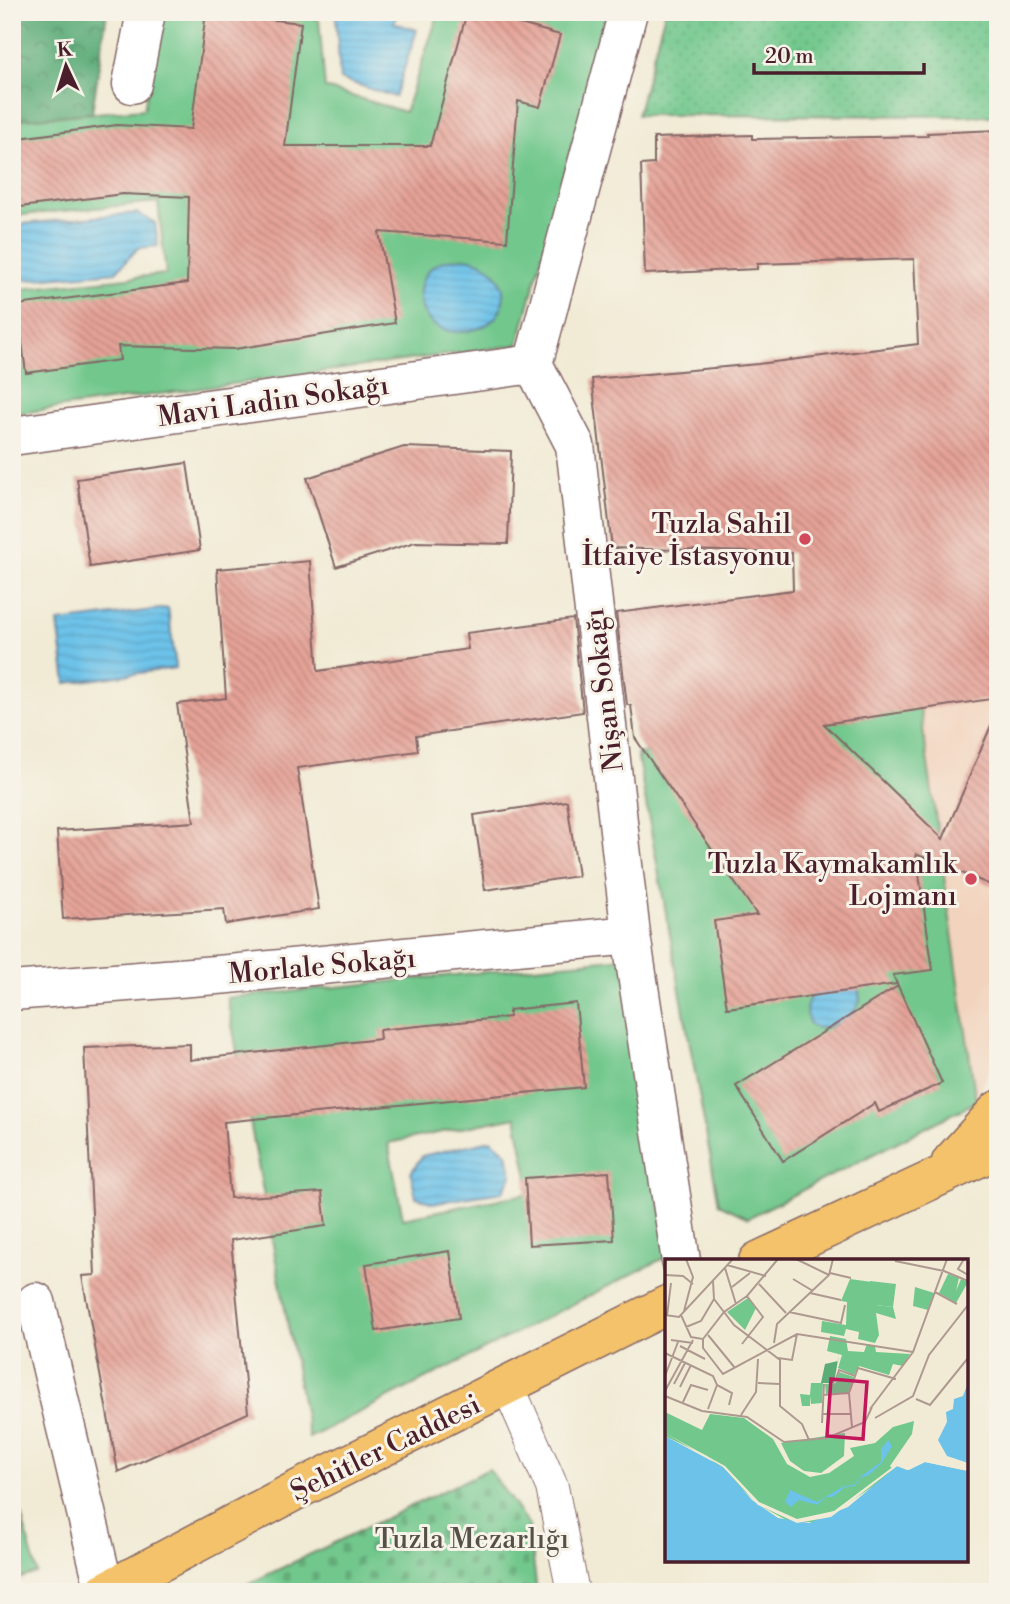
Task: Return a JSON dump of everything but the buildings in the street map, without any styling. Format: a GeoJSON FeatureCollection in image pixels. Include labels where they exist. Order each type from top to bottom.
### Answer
{"type":"FeatureCollection","features":[{"type":"Feature","properties":{"kind":"main road"},"geometry":{"type":"LineString","coordinates":[[919,1186],[951,1162],[998,1110]]}},
{"type":"Feature","properties":{"kind":"main road"},"geometry":{"type":"LineString","coordinates":[[762,1259],[998,1149]]}},
{"type":"Feature","properties":{"kind":"main road","name":"Şehitler Caddesi"},"geometry":{"type":"LineString","coordinates":[[104,1592],[295,1491],[665,1307]]}},
{"type":"Feature","properties":{"kind":"street"},"geometry":{"type":"LineString","coordinates":[[132,84],[146,12]]}},
{"type":"Feature","properties":{"kind":"street"},"geometry":{"type":"LineString","coordinates":[[533,364],[628,12]]}},
{"type":"Feature","properties":{"kind":"street","name":"Mavi Ladin Sokağı"},"geometry":{"type":"LineString","coordinates":[[12,436],[533,364]]}},
{"type":"Feature","properties":{"kind":"street","name":"Nişan Sokağı"},"geometry":{"type":"LineString","coordinates":[[533,364],[575,445],[631,935],[681,1259]]}},
{"type":"Feature","properties":{"kind":"street","name":"Morlale Sokağı"},"geometry":{"type":"LineString","coordinates":[[12,991],[631,935]]}},
{"type":"Feature","properties":{"kind":"street"},"geometry":{"type":"LineString","coordinates":[[36,1302],[104,1592]]}},
{"type":"Feature","properties":{"kind":"lane"},"geometry":{"type":"LineString","coordinates":[[508,1386],[552,1487],[573,1592]]}},
{"type":"Feature","properties":{"kind":"shaded area","name":"Tuzla Kaymakamlık Lojmanı"},"geometry":{"type":"Polygon","coordinates":[[[998,698],[998,1050],[976,1102],[920,708],[998,698]]]}},
{"type":"Feature","properties":{"kind":"green space"},"geometry":{"type":"Polygon","coordinates":[[[12,12],[107,12],[92,113],[12,120],[12,12]]]}},
{"type":"Feature","properties":{"kind":"green space"},"geometry":{"type":"Polygon","coordinates":[[[162,12],[296,12],[319,20],[325,88],[405,112],[439,12],[608,12],[518,345],[12,414],[12,290],[166,274],[158,202],[12,216],[12,120],[144,109],[162,12]]]}},
{"type":"Feature","properties":{"kind":"green space"},"geometry":{"type":"Polygon","coordinates":[[[665,12],[998,12],[998,116],[637,115],[665,12]]]}},
{"type":"Feature","properties":{"kind":"green space"},"geometry":{"type":"Polygon","coordinates":[[[920,708],[976,1102],[748,1218],[719,1204],[637,754],[920,708]]]}},
{"type":"Feature","properties":{"kind":"green space"},"geometry":{"type":"Polygon","coordinates":[[[623,958],[668,1256],[309,1438],[227,998],[623,958]],[[516,1117],[388,1143],[403,1218],[531,1193],[516,1117]]]}},
{"type":"Feature","properties":{"kind":"green space","name":"Tuzla Mezarlığı"},"geometry":{"type":"Polygon","coordinates":[[[489,1469],[529,1526],[537,1592],[231,1592],[489,1469]]]}},
{"type":"Feature","properties":{"kind":"green space"},"geometry":{"type":"Polygon","coordinates":[[[12,1482],[37,1573],[12,1581],[12,1482]]]}},
{"type":"Feature","properties":{"kind":"water"},"geometry":{"type":"Polygon","coordinates":[[[330,12],[397,12],[394,23],[417,30],[395,97],[340,79],[336,16],[330,12]]]}},
{"type":"Feature","properties":{"kind":"water"},"geometry":{"type":"Polygon","coordinates":[[[137,213],[155,223],[158,246],[138,248],[116,272],[12,281],[12,225],[137,213]]]}},
{"type":"Feature","properties":{"kind":"water"},"geometry":{"type":"Polygon","coordinates":[[[463,258],[480,262],[492,270],[500,281],[502,305],[496,317],[484,326],[458,332],[441,329],[433,324],[422,309],[422,282],[433,267],[444,261],[463,258]]]}},
{"type":"Feature","properties":{"kind":"water"},"geometry":{"type":"Polygon","coordinates":[[[168,608],[176,668],[66,683],[58,622],[168,608]]]}},
{"type":"Feature","properties":{"kind":"water"},"geometry":{"type":"Polygon","coordinates":[[[845,883],[860,1001],[852,1014],[842,1022],[815,1028],[809,1023],[806,1009],[845,883]]]}},
{"type":"Feature","properties":{"kind":"water"},"geometry":{"type":"Polygon","coordinates":[[[491,1140],[507,1153],[512,1176],[502,1192],[433,1203],[416,1197],[411,1173],[422,1156],[491,1140]]]}},
{"type":"Feature","properties":{"kind":"place","name":"Tuzla Sahil İtfaiye İstasyonu"},"geometry":{"type":"Point","coordinates":[805,539]}},
{"type":"Feature","properties":{"kind":"place","name":"Tuzla Kaymakamlık Lojmanı"},"geometry":{"type":"Point","coordinates":[971,879]}}]}
